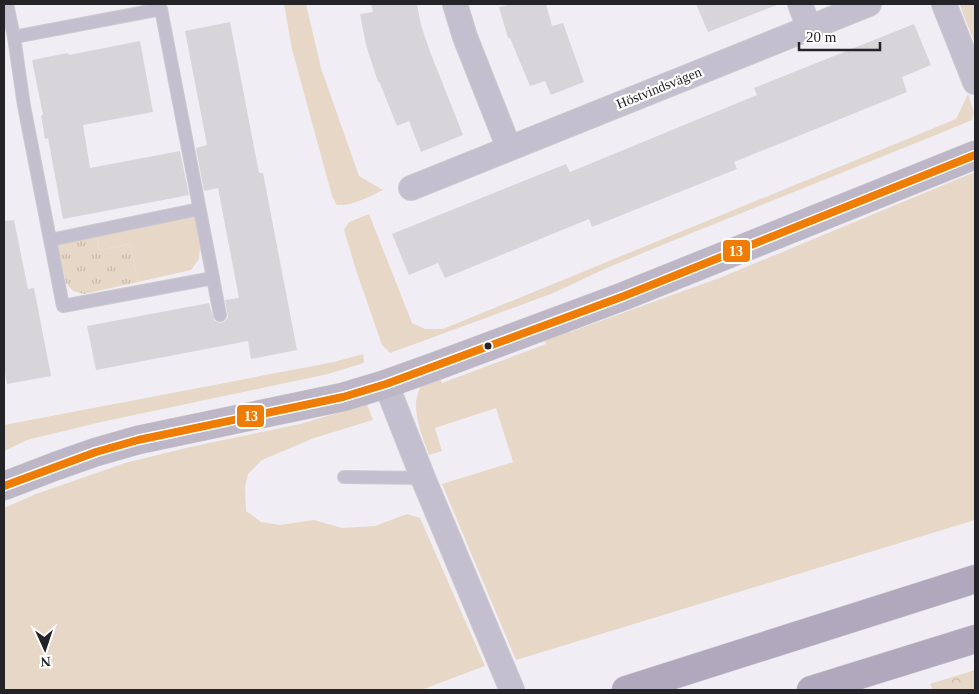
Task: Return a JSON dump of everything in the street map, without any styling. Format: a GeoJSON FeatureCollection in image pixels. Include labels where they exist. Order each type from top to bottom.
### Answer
{"type":"FeatureCollection","features":[{"type":"Feature","properties":{"kind":"highway"},"geometry":{"type":"LineString","coordinates":[[626,690],[975,579]]}},
{"type":"Feature","properties":{"kind":"highway"},"geometry":{"type":"LineString","coordinates":[[811,690],[975,639]]}},
{"type":"Feature","properties":{"kind":"street"},"geometry":{"type":"LineString","coordinates":[[456,4],[464,37],[509,148]]}},
{"type":"Feature","properties":{"kind":"street"},"geometry":{"type":"LineString","coordinates":[[800,4],[809,28]]}},
{"type":"Feature","properties":{"kind":"street","name":"Höstvindsvägen"},"geometry":{"type":"LineString","coordinates":[[412,188],[869,4]]}},
{"type":"Feature","properties":{"kind":"street"},"geometry":{"type":"LineString","coordinates":[[944,4],[975,82]]}},
{"type":"Feature","properties":{"kind":"street"},"geometry":{"type":"LineString","coordinates":[[4,486],[96,452],[138,440],[343,397],[439,366],[624,296],[975,155]]}},
{"type":"Feature","properties":{"kind":"street"},"geometry":{"type":"LineString","coordinates":[[386,384],[423,478],[512,690]]}},
{"type":"Feature","properties":{"kind":"lane"},"geometry":{"type":"LineString","coordinates":[[7,4],[24,106],[63,306],[213,278]]}},
{"type":"Feature","properties":{"kind":"lane"},"geometry":{"type":"LineString","coordinates":[[14,37],[161,9],[220,315]]}},
{"type":"Feature","properties":{"kind":"lane"},"geometry":{"type":"LineString","coordinates":[[50,240],[199,209]]}},
{"type":"Feature","properties":{"kind":"lane"},"geometry":{"type":"LineString","coordinates":[[344,477],[423,478]]}},
{"type":"Feature","properties":{"kind":"green space"},"geometry":{"type":"Polygon","coordinates":[[[284,4],[306,4],[321,68],[359,176],[383,190],[343,205],[337,205],[332,196],[292,49],[284,4]]]}},
{"type":"Feature","properties":{"kind":"green space"},"geometry":{"type":"Polygon","coordinates":[[[960,4],[975,4],[975,44],[962,11],[960,4]]]}},
{"type":"Feature","properties":{"kind":"green space"},"geometry":{"type":"Polygon","coordinates":[[[968,94],[974,112],[972,120],[609,267],[551,294],[390,353],[382,345],[344,230],[349,222],[369,214],[412,323],[425,329],[443,329],[956,119],[968,94]]]}},
{"type":"Feature","properties":{"kind":"green space"},"geometry":{"type":"Polygon","coordinates":[[[975,172],[975,520],[516,660],[442,484],[513,462],[496,408],[435,428],[442,451],[429,455],[416,411],[418,393],[422,385],[438,374],[442,383],[546,344],[543,334],[553,331],[570,332],[722,277],[975,172]]]}},
{"type":"Feature","properties":{"kind":"green space"},"geometry":{"type":"Polygon","coordinates":[[[194,215],[200,248],[199,259],[191,270],[138,282],[130,244],[99,250],[96,235],[194,215]]]}},
{"type":"Feature","properties":{"kind":"green space"},"geometry":{"type":"Polygon","coordinates":[[[96,235],[99,250],[130,244],[138,282],[84,294],[73,291],[66,283],[57,242],[96,235]]]}},
{"type":"Feature","properties":{"kind":"green space"},"geometry":{"type":"Polygon","coordinates":[[[363,354],[364,363],[328,374],[101,422],[27,440],[4,451],[4,425],[334,362],[363,354]]]}},
{"type":"Feature","properties":{"kind":"green space"},"geometry":{"type":"Polygon","coordinates":[[[367,404],[373,420],[314,438],[262,460],[248,474],[245,487],[246,511],[261,522],[280,525],[314,520],[342,528],[375,526],[407,514],[420,518],[485,666],[421,690],[4,690],[4,508],[36,494],[125,463],[300,424],[367,404]]]}},
{"type":"Feature","properties":{"kind":"green space"},"geometry":{"type":"Polygon","coordinates":[[[975,670],[975,690],[933,690],[930,684],[975,670]]]}},
{"type":"Feature","properties":{"kind":"building"},"geometry":{"type":"Polygon","coordinates":[[[371,4],[417,4],[421,25],[429,49],[463,135],[421,152],[409,121],[397,126],[378,82],[366,45],[360,14],[373,12],[371,4]]]}},
{"type":"Feature","properties":{"kind":"building"},"geometry":{"type":"Polygon","coordinates":[[[512,4],[546,4],[552,26],[563,23],[584,82],[551,95],[545,81],[530,86],[510,38],[508,38],[499,7],[512,4]]]}},
{"type":"Feature","properties":{"kind":"building"},"geometry":{"type":"Polygon","coordinates":[[[696,4],[777,4],[777,5],[708,32],[696,4]]]}},
{"type":"Feature","properties":{"kind":"building"},"geometry":{"type":"Polygon","coordinates":[[[230,22],[259,173],[263,173],[297,350],[251,359],[248,341],[96,370],[87,326],[209,303],[214,320],[221,323],[228,317],[225,300],[239,298],[218,188],[204,191],[196,148],[207,145],[185,31],[230,22]]]}},
{"type":"Feature","properties":{"kind":"building"},"geometry":{"type":"Polygon","coordinates":[[[914,24],[931,65],[902,77],[907,92],[734,162],[737,169],[592,227],[589,219],[445,278],[438,263],[409,275],[392,234],[566,164],[570,172],[757,95],[754,88],[914,24]]]}},
{"type":"Feature","properties":{"kind":"building"},"geometry":{"type":"Polygon","coordinates":[[[140,41],[153,112],[83,125],[90,168],[180,151],[189,195],[63,219],[48,138],[45,139],[41,115],[43,115],[32,60],[140,41]]]}},
{"type":"Feature","properties":{"kind":"building"},"geometry":{"type":"Polygon","coordinates":[[[14,220],[28,289],[34,288],[51,376],[7,384],[4,367],[4,221],[14,220]]]}},
{"type":"Feature","properties":{"kind":"transit line","name":"13"},"geometry":{"type":"LineString","coordinates":[[4,486],[96,452],[138,440],[343,397],[386,384],[624,296],[975,155]]}}]}
